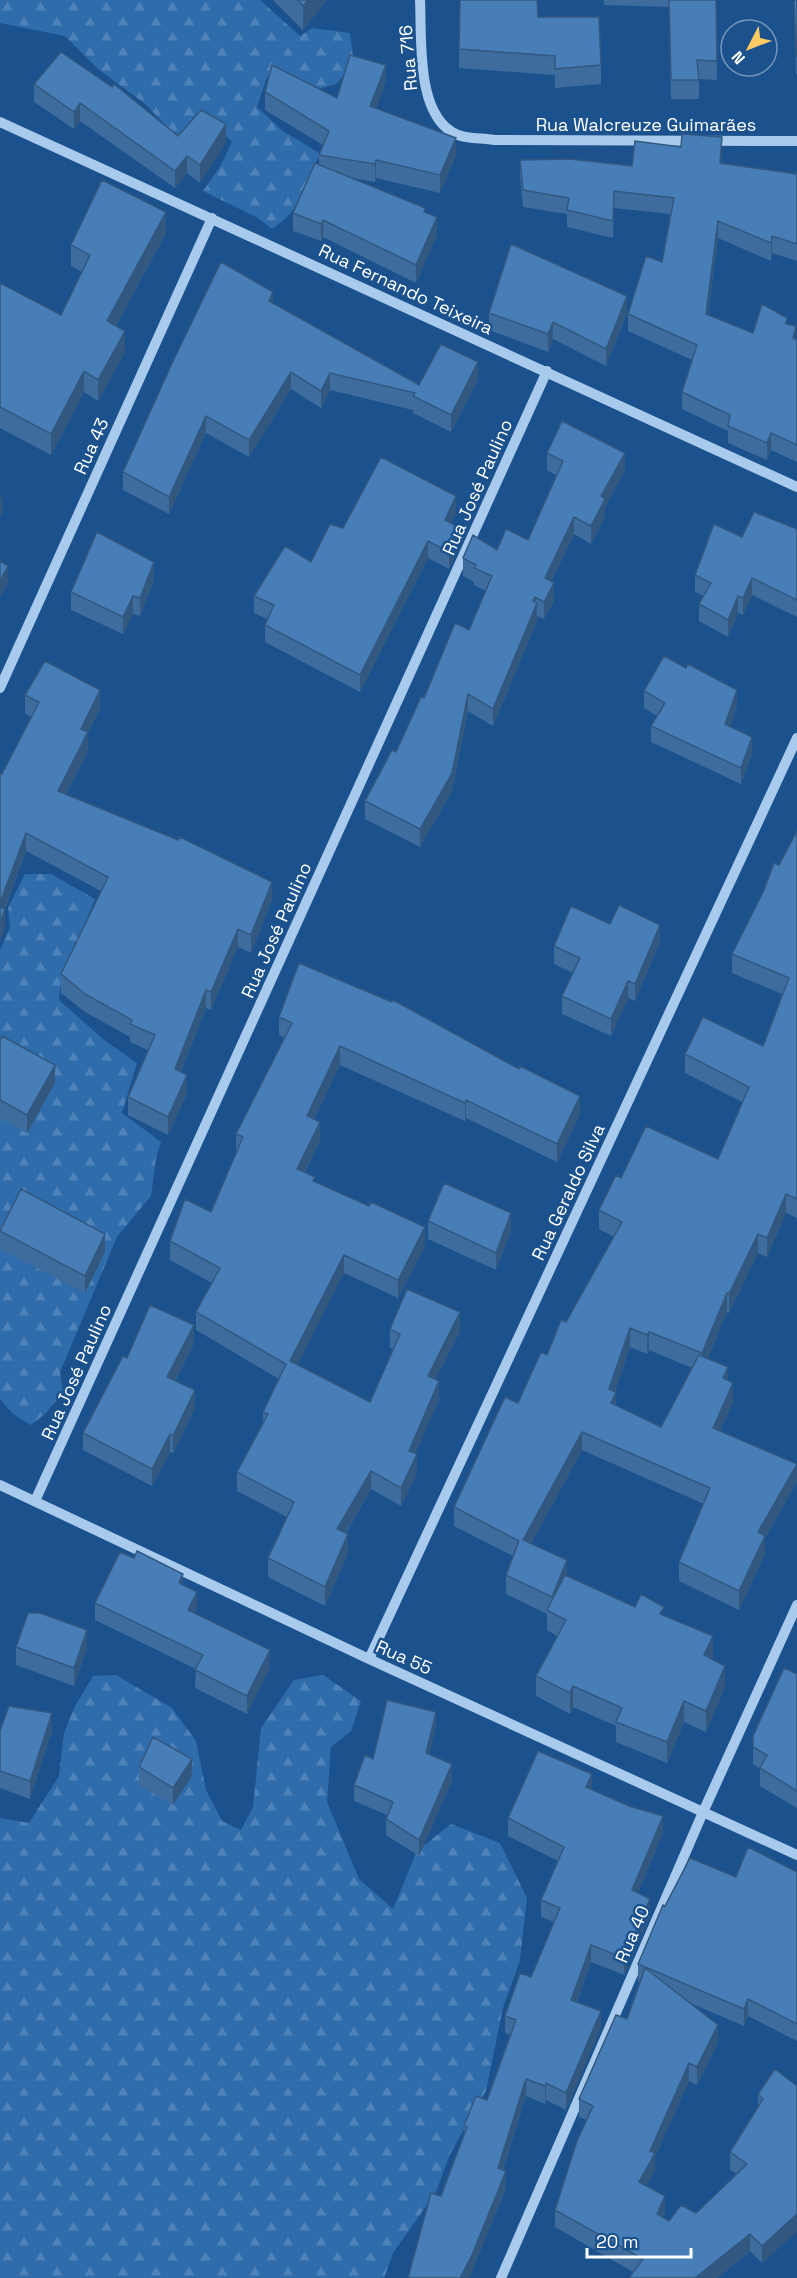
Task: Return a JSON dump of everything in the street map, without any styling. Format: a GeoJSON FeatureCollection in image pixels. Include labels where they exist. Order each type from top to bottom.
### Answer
{"type":"FeatureCollection","features":[{"type":"Feature","properties":{"kind":"street","name":"Rua 716"},"geometry":{"type":"LineString","coordinates":[[420,0],[423,69],[429,104],[440,124],[458,135],[494,140]]}},
{"type":"Feature","properties":{"kind":"street","name":"Rua Fernando Teixeira"},"geometry":{"type":"LineString","coordinates":[[0,122],[797,487]]}},
{"type":"Feature","properties":{"kind":"street","name":"Rua Walcreuze Guimarães"},"geometry":{"type":"LineString","coordinates":[[494,140],[797,141]]}},
{"type":"Feature","properties":{"kind":"street","name":"Rua 43"},"geometry":{"type":"LineString","coordinates":[[0,688],[212,218]]}},
{"type":"Feature","properties":{"kind":"street","name":"Rua José Paulino"},"geometry":{"type":"LineString","coordinates":[[35,1501],[547,371]]}},
{"type":"Feature","properties":{"kind":"street","name":"Rua Geraldo Silva"},"geometry":{"type":"LineString","coordinates":[[369,1659],[797,738]]}},
{"type":"Feature","properties":{"kind":"street","name":"Rua 55"},"geometry":{"type":"LineString","coordinates":[[0,1485],[369,1659],[704,1810],[797,1855]]}},
{"type":"Feature","properties":{"kind":"street","name":"Rua 40"},"geometry":{"type":"LineString","coordinates":[[501,2278],[704,1810],[797,1605]]}},
{"type":"Feature","properties":{"kind":"green space"},"geometry":{"type":"Polygon","coordinates":[[[0,0],[260,0],[300,36],[312,28],[350,33],[354,64],[336,84],[315,90],[267,77],[257,107],[283,131],[321,154],[291,212],[272,229],[258,218],[203,191],[221,165],[232,142],[218,128],[203,121],[176,136],[144,103],[98,69],[65,36],[0,23],[0,0]]]}},
{"type":"Feature","properties":{"kind":"green space"},"geometry":{"type":"Polygon","coordinates":[[[25,874],[51,874],[95,899],[61,981],[59,1000],[104,1040],[137,1063],[122,1113],[161,1142],[156,1158],[151,1196],[117,1237],[60,1372],[63,1392],[46,1413],[31,1425],[13,1414],[0,1399],[0,950],[10,928],[8,908],[25,874]]]}},
{"type":"Feature","properties":{"kind":"green space"},"geometry":{"type":"Polygon","coordinates":[[[116,1675],[172,1708],[196,1741],[206,1790],[222,1821],[241,1830],[253,1807],[261,1728],[294,1680],[323,1675],[361,1701],[351,1731],[331,1747],[327,1802],[359,1879],[393,1909],[417,1851],[451,1824],[500,1843],[527,1898],[520,1960],[503,2008],[486,2091],[450,2154],[436,2192],[393,2253],[384,2278],[0,2278],[0,1818],[29,1823],[59,1776],[64,1733],[74,1708],[93,1676],[116,1675]]]}},
{"type":"Feature","properties":{"kind":"building"},"geometry":{"type":"Polygon","coordinates":[[[298,0],[308,0],[303,6],[298,0]]]}},
{"type":"Feature","properties":{"kind":"building"},"geometry":{"type":"Polygon","coordinates":[[[460,0],[537,0],[538,17],[599,17],[601,65],[555,69],[555,56],[459,49],[460,0]]]}},
{"type":"Feature","properties":{"kind":"building"},"geometry":{"type":"Polygon","coordinates":[[[669,0],[716,0],[717,61],[697,60],[699,80],[671,80],[669,0]]]}},
{"type":"Feature","properties":{"kind":"building"},"geometry":{"type":"Polygon","coordinates":[[[794,0],[797,0],[797,56],[796,56],[794,0]]]}},
{"type":"Feature","properties":{"kind":"building"},"geometry":{"type":"Polygon","coordinates":[[[61,52],[112,87],[114,84],[178,136],[201,110],[226,124],[200,165],[187,156],[175,171],[80,103],[74,112],[34,84],[61,52]]]}},
{"type":"Feature","properties":{"kind":"building"},"geometry":{"type":"Polygon","coordinates":[[[350,55],[386,65],[370,106],[456,138],[440,175],[376,160],[375,164],[319,155],[329,131],[265,92],[272,65],[337,98],[350,55]]]}},
{"type":"Feature","properties":{"kind":"building"},"geometry":{"type":"Polygon","coordinates":[[[682,134],[722,137],[720,163],[796,174],[797,171],[797,244],[772,236],[771,243],[718,221],[706,314],[753,333],[762,304],[787,318],[786,324],[796,326],[793,338],[797,340],[797,445],[771,433],[767,443],[728,426],[730,415],[682,392],[697,345],[628,314],[646,256],[662,262],[674,198],[614,191],[613,221],[567,210],[569,198],[523,190],[520,160],[570,159],[632,166],[635,141],[681,147],[682,134]]]}},
{"type":"Feature","properties":{"kind":"building"},"geometry":{"type":"Polygon","coordinates":[[[315,163],[425,208],[424,212],[437,217],[416,265],[323,220],[321,224],[293,213],[315,163]]]}},
{"type":"Feature","properties":{"kind":"building"},"geometry":{"type":"Polygon","coordinates":[[[102,180],[166,212],[107,321],[125,331],[98,380],[84,371],[51,434],[0,407],[0,283],[61,315],[90,255],[71,245],[102,180]]]}},
{"type":"Feature","properties":{"kind":"building"},"geometry":{"type":"Polygon","coordinates":[[[511,244],[627,296],[606,349],[553,322],[548,334],[489,313],[511,244]]]}},
{"type":"Feature","properties":{"kind":"building"},"geometry":{"type":"Polygon","coordinates":[[[221,262],[273,292],[269,301],[419,385],[441,344],[478,362],[451,415],[413,396],[415,393],[330,373],[321,391],[291,372],[249,440],[206,416],[169,497],[123,472],[221,262]]]}},
{"type":"Feature","properties":{"kind":"building"},"geometry":{"type":"Polygon","coordinates":[[[562,421],[625,453],[601,496],[605,499],[591,526],[574,517],[545,578],[554,583],[544,602],[535,597],[533,601],[537,603],[493,709],[468,694],[452,773],[420,829],[365,801],[392,750],[396,752],[421,697],[424,698],[455,623],[469,630],[492,576],[474,568],[476,565],[463,558],[473,535],[497,550],[506,529],[528,540],[563,461],[547,453],[562,421]]]}},
{"type":"Feature","properties":{"kind":"building"},"geometry":{"type":"Polygon","coordinates":[[[381,457],[456,496],[445,520],[460,528],[449,552],[428,541],[360,675],[265,625],[274,605],[254,596],[285,546],[311,562],[330,524],[343,528],[381,457]]]}},
{"type":"Feature","properties":{"kind":"building"},"geometry":{"type":"Polygon","coordinates":[[[754,512],[797,529],[797,600],[752,578],[743,598],[738,596],[728,620],[699,604],[711,583],[695,575],[714,524],[742,537],[754,512]]]}},
{"type":"Feature","properties":{"kind":"building"},"geometry":{"type":"Polygon","coordinates":[[[97,532],[154,562],[140,598],[133,596],[123,617],[71,592],[97,532]]]}},
{"type":"Feature","properties":{"kind":"building"},"geometry":{"type":"Polygon","coordinates":[[[0,561],[8,566],[0,581],[0,561]]]}},
{"type":"Feature","properties":{"kind":"building"},"geometry":{"type":"Polygon","coordinates":[[[664,656],[686,668],[688,664],[737,690],[725,724],[752,737],[741,768],[651,726],[665,703],[644,691],[664,656]]]}},
{"type":"Feature","properties":{"kind":"building"},"geometry":{"type":"Polygon","coordinates":[[[45,661],[100,690],[81,729],[88,732],[58,791],[178,840],[180,837],[272,882],[251,935],[238,929],[211,992],[206,990],[175,1069],[187,1075],[168,1117],[128,1097],[155,1035],[130,1024],[132,1020],[85,994],[61,974],[108,877],[26,833],[0,903],[0,773],[2,774],[39,702],[25,695],[45,661]]]}},
{"type":"Feature","properties":{"kind":"building"},"geometry":{"type":"Polygon","coordinates":[[[797,831],[797,1199],[786,1194],[767,1238],[758,1234],[729,1294],[727,1293],[702,1353],[649,1332],[647,1335],[630,1328],[609,1389],[616,1392],[611,1403],[661,1427],[699,1355],[728,1367],[723,1378],[733,1383],[713,1428],[797,1464],[758,1532],[765,1536],[739,1591],[679,1562],[710,1488],[582,1432],[523,1540],[567,1560],[552,1597],[506,1575],[519,1541],[454,1507],[505,1397],[518,1403],[541,1352],[547,1355],[561,1320],[566,1322],[622,1222],[599,1210],[616,1175],[621,1178],[646,1126],[718,1159],[749,1087],[685,1054],[703,1017],[763,1046],[789,978],[732,954],[764,890],[774,863],[779,865],[797,831]]]}},
{"type":"Feature","properties":{"kind":"building"},"geometry":{"type":"Polygon","coordinates":[[[619,905],[660,925],[635,984],[628,981],[611,1019],[562,996],[580,958],[554,946],[571,906],[610,924],[619,905]]]}},
{"type":"Feature","properties":{"kind":"building"},"geometry":{"type":"Polygon","coordinates":[[[0,907],[5,909],[0,923],[0,907]]]}},
{"type":"Feature","properties":{"kind":"building"},"geometry":{"type":"Polygon","coordinates":[[[299,963],[392,1002],[393,1000],[519,1069],[520,1066],[580,1096],[557,1144],[466,1100],[465,1103],[340,1046],[307,1116],[320,1122],[297,1169],[315,1177],[313,1181],[369,1206],[371,1202],[425,1227],[398,1280],[344,1255],[290,1361],[370,1402],[400,1334],[390,1329],[407,1289],[460,1312],[428,1376],[439,1381],[409,1451],[417,1454],[401,1488],[371,1471],[337,1529],[348,1534],[325,1587],[268,1558],[294,1502],[237,1472],[268,1414],[263,1412],[286,1364],[196,1312],[220,1268],[170,1241],[185,1199],[211,1212],[243,1137],[236,1134],[292,1023],[279,1017],[299,963]]]}},
{"type":"Feature","properties":{"kind":"building"},"geometry":{"type":"Polygon","coordinates":[[[2,1036],[55,1065],[27,1115],[0,1100],[0,1041],[2,1036]]]}},
{"type":"Feature","properties":{"kind":"building"},"geometry":{"type":"Polygon","coordinates":[[[444,1183],[511,1213],[496,1253],[428,1221],[444,1183]]]}},
{"type":"Feature","properties":{"kind":"building"},"geometry":{"type":"Polygon","coordinates":[[[21,1189],[105,1234],[85,1276],[0,1231],[21,1189]]]}},
{"type":"Feature","properties":{"kind":"building"},"geometry":{"type":"Polygon","coordinates":[[[150,1305],[194,1325],[167,1377],[195,1390],[173,1436],[170,1434],[152,1469],[83,1433],[123,1356],[127,1358],[150,1305]]]}},
{"type":"Feature","properties":{"kind":"building"},"geometry":{"type":"Polygon","coordinates":[[[137,1551],[183,1574],[179,1583],[197,1592],[188,1610],[270,1650],[247,1696],[195,1670],[203,1655],[95,1603],[120,1552],[134,1558],[137,1551]]]}},
{"type":"Feature","properties":{"kind":"building"},"geometry":{"type":"Polygon","coordinates":[[[565,1575],[635,1607],[641,1594],[664,1607],[660,1614],[713,1636],[704,1655],[725,1666],[706,1711],[684,1701],[667,1742],[616,1722],[622,1708],[573,1686],[570,1693],[536,1676],[566,1620],[547,1610],[565,1575]]]}},
{"type":"Feature","properties":{"kind":"building"},"geometry":{"type":"Polygon","coordinates":[[[28,1613],[40,1613],[87,1630],[74,1668],[16,1647],[28,1613]]]}},
{"type":"Feature","properties":{"kind":"building"},"geometry":{"type":"Polygon","coordinates":[[[784,1668],[797,1674],[797,1791],[760,1768],[767,1755],[753,1747],[753,1736],[784,1668]]]}},
{"type":"Feature","properties":{"kind":"building"},"geometry":{"type":"Polygon","coordinates":[[[387,1700],[436,1712],[426,1753],[452,1764],[419,1840],[386,1819],[393,1802],[354,1785],[365,1755],[373,1759],[387,1700]]]}},
{"type":"Feature","properties":{"kind":"building"},"geometry":{"type":"Polygon","coordinates":[[[9,1706],[52,1713],[30,1781],[0,1771],[0,1731],[9,1706]]]}},
{"type":"Feature","properties":{"kind":"building"},"geometry":{"type":"Polygon","coordinates":[[[153,1737],[192,1759],[173,1788],[139,1767],[153,1737]]]}},
{"type":"Feature","properties":{"kind":"building"},"geometry":{"type":"Polygon","coordinates":[[[538,1751],[592,1774],[586,1787],[629,1806],[663,1816],[632,1890],[650,1899],[624,1958],[591,1945],[571,2000],[601,2011],[566,2093],[546,2083],[545,2086],[526,2079],[498,2168],[506,2171],[472,2255],[460,2278],[408,2278],[431,2193],[441,2196],[476,2096],[487,2100],[516,2020],[505,2016],[520,1973],[531,1977],[560,1908],[541,1900],[564,1847],[508,1818],[538,1751]]]}},
{"type":"Feature","properties":{"kind":"building"},"geometry":{"type":"Polygon","coordinates":[[[748,1847],[797,1872],[797,2024],[748,1999],[744,2009],[638,1964],[663,1905],[665,1906],[690,1858],[736,1877],[748,1847]]]}},
{"type":"Feature","properties":{"kind":"building"},"geometry":{"type":"Polygon","coordinates":[[[645,1968],[718,2025],[697,2067],[689,2063],[650,2151],[655,2153],[639,2182],[665,2196],[657,2214],[669,2221],[681,2205],[696,2213],[747,2164],[730,2152],[763,2099],[758,2094],[775,2069],[797,2086],[797,2214],[762,2246],[750,2234],[695,2278],[629,2278],[643,2259],[555,2210],[577,2141],[593,2106],[579,2099],[616,2015],[627,2019],[645,1968]]]}}]}
